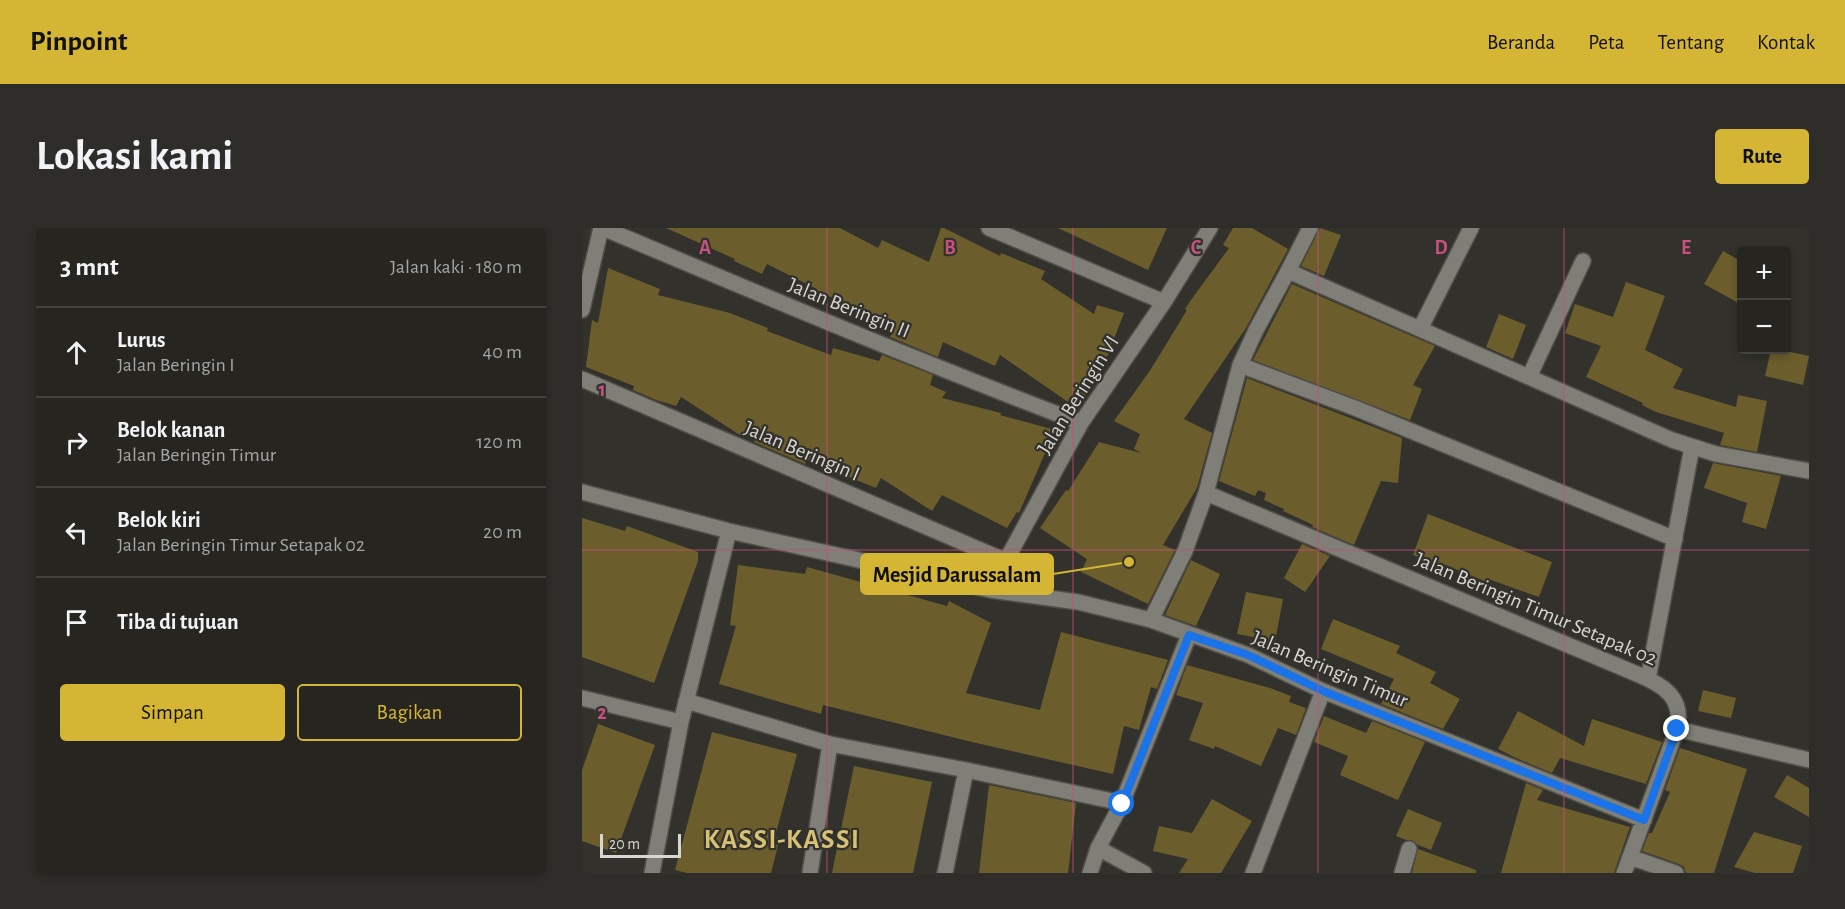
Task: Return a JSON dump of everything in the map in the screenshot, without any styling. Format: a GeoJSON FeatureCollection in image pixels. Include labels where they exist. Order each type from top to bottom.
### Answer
{"type":"FeatureCollection","features":[{"type":"Feature","properties":{"kind":"street"},"geometry":{"type":"LineString","coordinates":[[582,310],[602,228]]}},
{"type":"Feature","properties":{"kind":"street","name":"Jalan Beringin II"},"geometry":{"type":"LineString","coordinates":[[602,228],[818,319],[1082,423]]}},
{"type":"Feature","properties":{"kind":"street"},"geometry":{"type":"LineString","coordinates":[[989,228],[1164,302]]}},
{"type":"Feature","properties":{"kind":"street","name":"Jalan Beringin VI"},"geometry":{"type":"LineString","coordinates":[[990,590],[1082,423],[1164,302],[1210,228]]}},
{"type":"Feature","properties":{"kind":"street"},"geometry":{"type":"LineString","coordinates":[[1151,620],[1185,551],[1206,494],[1240,365],[1251,339],[1310,228]]}},
{"type":"Feature","properties":{"kind":"street"},"geometry":{"type":"LineString","coordinates":[[1420,329],[1471,228]]}},
{"type":"Feature","properties":{"kind":"street"},"geometry":{"type":"LineString","coordinates":[[1529,377],[1583,261]]}},
{"type":"Feature","properties":{"kind":"street"},"geometry":{"type":"LineString","coordinates":[[1288,271],[1692,447],[1716,454],[1809,471]]}},
{"type":"Feature","properties":{"kind":"street"},"geometry":{"type":"LineString","coordinates":[[1240,365],[1355,408],[1675,539]]}},
{"type":"Feature","properties":{"kind":"street","name":"Jalan Beringin I"},"geometry":{"type":"LineString","coordinates":[[582,379],[1006,561]]}},
{"type":"Feature","properties":{"kind":"street"},"geometry":{"type":"LineString","coordinates":[[1648,679],[1692,447]]}},
{"type":"Feature","properties":{"kind":"street","name":"Jalan Beringin Timur"},"geometry":{"type":"LineString","coordinates":[[582,492],[729,531],[990,590],[1078,602],[1151,620],[1248,655],[1323,691],[1644,820]]}},
{"type":"Feature","properties":{"kind":"street","name":"Jalan Beringin Timur Setapak 02"},"geometry":{"type":"LineString","coordinates":[[1206,494],[1414,579],[1648,679],[1666,691],[1677,704],[1680,718],[1624,873]]}},
{"type":"Feature","properties":{"kind":"street"},"geometry":{"type":"LineString","coordinates":[[652,873],[681,722],[729,531]]}},
{"type":"Feature","properties":{"kind":"street"},"geometry":{"type":"LineString","coordinates":[[1090,873],[1098,848],[1122,804],[1189,635]]}},
{"type":"Feature","properties":{"kind":"street"},"geometry":{"type":"LineString","coordinates":[[1253,873],[1323,691]]}},
{"type":"Feature","properties":{"kind":"street"},"geometry":{"type":"LineString","coordinates":[[582,698],[681,722]]}},
{"type":"Feature","properties":{"kind":"street"},"geometry":{"type":"LineString","coordinates":[[686,701],[830,744],[966,770],[1122,804]]}},
{"type":"Feature","properties":{"kind":"street"},"geometry":{"type":"LineString","coordinates":[[1677,729],[1809,760]]}},
{"type":"Feature","properties":{"kind":"street"},"geometry":{"type":"LineString","coordinates":[[810,873],[830,744]]}},
{"type":"Feature","properties":{"kind":"street"},"geometry":{"type":"LineString","coordinates":[[945,873],[966,770]]}},
{"type":"Feature","properties":{"kind":"street"},"geometry":{"type":"LineString","coordinates":[[1098,848],[1144,873]]}},
{"type":"Feature","properties":{"kind":"street"},"geometry":{"type":"LineString","coordinates":[[1402,873],[1408,849]]}},
{"type":"Feature","properties":{"kind":"street"},"geometry":{"type":"LineString","coordinates":[[1630,857],[1676,873]]}},
{"type":"Feature","properties":{"kind":"building"},"geometry":{"type":"Polygon","coordinates":[[[666,228],[840,228],[878,248],[882,240],[929,262],[941,228],[944,228],[1000,256],[1001,253],[1045,271],[1041,279],[1094,314],[1097,305],[1124,313],[1107,357],[1081,405],[1070,397],[1068,402],[1000,355],[995,366],[943,342],[938,357],[890,337],[896,324],[860,313],[861,309],[816,291],[817,289],[767,264],[762,274],[734,261],[735,259],[666,228]]]}},
{"type":"Feature","properties":{"kind":"building"},"geometry":{"type":"Polygon","coordinates":[[[1058,228],[1167,228],[1148,270],[1058,228]]]}},
{"type":"Feature","properties":{"kind":"building"},"geometry":{"type":"Polygon","coordinates":[[[1233,228],[1252,228],[1288,249],[1246,328],[1184,419],[1212,433],[1197,488],[1163,545],[1175,550],[1148,604],[1081,572],[1087,559],[1040,528],[1066,490],[1068,491],[1099,442],[1141,453],[1134,449],[1140,434],[1114,421],[1151,369],[1187,310],[1185,309],[1229,248],[1223,245],[1233,228]]]}},
{"type":"Feature","properties":{"kind":"building"},"geometry":{"type":"Polygon","coordinates":[[[1320,228],[1341,235],[1324,276],[1301,266],[1320,228]]]}},
{"type":"Feature","properties":{"kind":"building"},"geometry":{"type":"Polygon","coordinates":[[[1723,251],[1737,259],[1737,302],[1704,284],[1723,251]]]}},
{"type":"Feature","properties":{"kind":"building"},"geometry":{"type":"Polygon","coordinates":[[[608,268],[660,289],[658,295],[730,313],[768,328],[767,331],[831,355],[833,348],[879,361],[882,355],[933,375],[930,385],[946,392],[942,398],[1055,430],[1019,513],[1017,512],[1007,528],[942,495],[932,511],[881,478],[876,488],[807,460],[805,464],[754,442],[756,431],[746,429],[743,437],[681,397],[676,406],[656,400],[633,390],[634,386],[586,367],[592,320],[598,323],[608,268]]]}},
{"type":"Feature","properties":{"kind":"building"},"geometry":{"type":"Polygon","coordinates":[[[1626,282],[1665,296],[1645,350],[1683,369],[1673,388],[1736,407],[1738,395],[1767,401],[1757,452],[1720,445],[1724,433],[1656,412],[1642,405],[1643,403],[1586,377],[1601,346],[1565,333],[1575,304],[1613,317],[1626,282]]]}},
{"type":"Feature","properties":{"kind":"building"},"geometry":{"type":"Polygon","coordinates":[[[1292,284],[1435,346],[1413,385],[1422,389],[1410,420],[1253,360],[1292,284]]]}},
{"type":"Feature","properties":{"kind":"building"},"geometry":{"type":"Polygon","coordinates":[[[1499,314],[1526,325],[1513,359],[1486,347],[1499,314]]]}},
{"type":"Feature","properties":{"kind":"building"},"geometry":{"type":"Polygon","coordinates":[[[1791,352],[1809,356],[1803,385],[1765,376],[1770,354],[1791,354],[1791,352]]]}},
{"type":"Feature","properties":{"kind":"building"},"geometry":{"type":"Polygon","coordinates":[[[1247,378],[1402,438],[1398,483],[1381,481],[1354,545],[1312,527],[1313,525],[1264,500],[1266,493],[1258,490],[1255,496],[1219,481],[1247,378]]]}},
{"type":"Feature","properties":{"kind":"building"},"geometry":{"type":"Polygon","coordinates":[[[1713,463],[1781,476],[1766,529],[1742,522],[1747,503],[1704,488],[1713,463]]]}},
{"type":"Feature","properties":{"kind":"building"},"geometry":{"type":"Polygon","coordinates":[[[1428,514],[1552,562],[1539,597],[1491,580],[1489,583],[1441,563],[1441,565],[1413,555],[1428,514]]]}},
{"type":"Feature","properties":{"kind":"building"},"geometry":{"type":"Polygon","coordinates":[[[582,518],[625,531],[627,526],[698,552],[698,561],[654,683],[582,657],[582,518]]]}},
{"type":"Feature","properties":{"kind":"building"},"geometry":{"type":"Polygon","coordinates":[[[1302,544],[1330,556],[1305,592],[1284,578],[1302,544]]]}},
{"type":"Feature","properties":{"kind":"building"},"geometry":{"type":"Polygon","coordinates":[[[1191,560],[1220,574],[1196,626],[1165,615],[1191,560]]]}},
{"type":"Feature","properties":{"kind":"building"},"geometry":{"type":"Polygon","coordinates":[[[738,565],[805,574],[807,567],[947,606],[949,601],[991,623],[966,693],[1040,710],[1061,632],[1168,660],[1157,689],[1151,687],[1139,730],[1124,726],[1113,774],[823,705],[821,714],[719,684],[736,626],[730,625],[738,565]]]}},
{"type":"Feature","properties":{"kind":"building"},"geometry":{"type":"Polygon","coordinates":[[[1246,592],[1283,599],[1275,641],[1237,634],[1246,592]]]}},
{"type":"Feature","properties":{"kind":"building"},"geometry":{"type":"Polygon","coordinates":[[[1333,619],[1400,646],[1396,653],[1436,672],[1430,683],[1460,699],[1443,729],[1381,704],[1394,679],[1321,649],[1333,619]]]}},
{"type":"Feature","properties":{"kind":"building"},"geometry":{"type":"Polygon","coordinates":[[[1187,665],[1291,696],[1289,702],[1306,708],[1296,735],[1278,728],[1261,766],[1215,746],[1214,749],[1189,740],[1203,703],[1176,695],[1187,665]]]}},
{"type":"Feature","properties":{"kind":"building"},"geometry":{"type":"Polygon","coordinates":[[[1703,690],[1736,698],[1731,718],[1698,711],[1703,690]]]}},
{"type":"Feature","properties":{"kind":"building"},"geometry":{"type":"Polygon","coordinates":[[[1518,711],[1584,746],[1592,719],[1662,742],[1646,784],[1560,758],[1552,773],[1498,749],[1518,711]]]}},
{"type":"Feature","properties":{"kind":"building"},"geometry":{"type":"Polygon","coordinates":[[[1324,716],[1366,733],[1372,721],[1425,742],[1398,800],[1340,775],[1348,756],[1314,742],[1324,716]]]}},
{"type":"Feature","properties":{"kind":"building"},"geometry":{"type":"Polygon","coordinates":[[[598,724],[655,745],[616,853],[582,841],[582,770],[598,724]]]}},
{"type":"Feature","properties":{"kind":"building"},"geometry":{"type":"Polygon","coordinates":[[[712,732],[797,754],[775,837],[780,838],[771,873],[687,873],[675,870],[712,732]]]}},
{"type":"Feature","properties":{"kind":"building"},"geometry":{"type":"Polygon","coordinates":[[[1680,748],[1747,769],[1714,873],[1686,873],[1684,867],[1679,864],[1642,851],[1670,792],[1665,790],[1680,748]]]}},
{"type":"Feature","properties":{"kind":"building"},"geometry":{"type":"Polygon","coordinates":[[[854,766],[932,782],[913,873],[832,873],[854,766]]]}},
{"type":"Feature","properties":{"kind":"building"},"geometry":{"type":"Polygon","coordinates":[[[1787,775],[1809,788],[1809,817],[1774,797],[1787,775]]]}},
{"type":"Feature","properties":{"kind":"building"},"geometry":{"type":"Polygon","coordinates":[[[1526,783],[1543,790],[1537,800],[1630,827],[1614,873],[1501,873],[1526,783]]]}},
{"type":"Feature","properties":{"kind":"building"},"geometry":{"type":"Polygon","coordinates":[[[989,785],[1076,803],[1068,873],[979,873],[989,785]]]}},
{"type":"Feature","properties":{"kind":"building"},"geometry":{"type":"Polygon","coordinates":[[[1212,799],[1252,821],[1221,873],[1179,873],[1188,859],[1153,851],[1159,826],[1192,833],[1212,799]]]}},
{"type":"Feature","properties":{"kind":"building"},"geometry":{"type":"Polygon","coordinates":[[[1408,809],[1442,823],[1431,850],[1412,840],[1396,836],[1408,809]]]}},
{"type":"Feature","properties":{"kind":"building"},"geometry":{"type":"Polygon","coordinates":[[[1754,832],[1802,846],[1793,873],[1755,873],[1734,867],[1754,832]]]}},
{"type":"Feature","properties":{"kind":"building"},"geometry":{"type":"Polygon","coordinates":[[[1418,849],[1476,870],[1476,873],[1412,873],[1418,849]]]}},
{"type":"Feature","properties":{"kind":"place","name":"Mesjid Darussalam"},"geometry":{"type":"Point","coordinates":[1129,562]}},
{"type":"Feature","properties":{"kind":"district","name":"KASSI-KASSI"},"geometry":{"type":"Point","coordinates":[782,839]}},
{"type":"Feature","properties":{"kind":"route"},"geometry":{"type":"LineString","coordinates":[[1122,804],[1189,635],[1248,655],[1323,691],[1644,820],[1677,729]]}}]}
